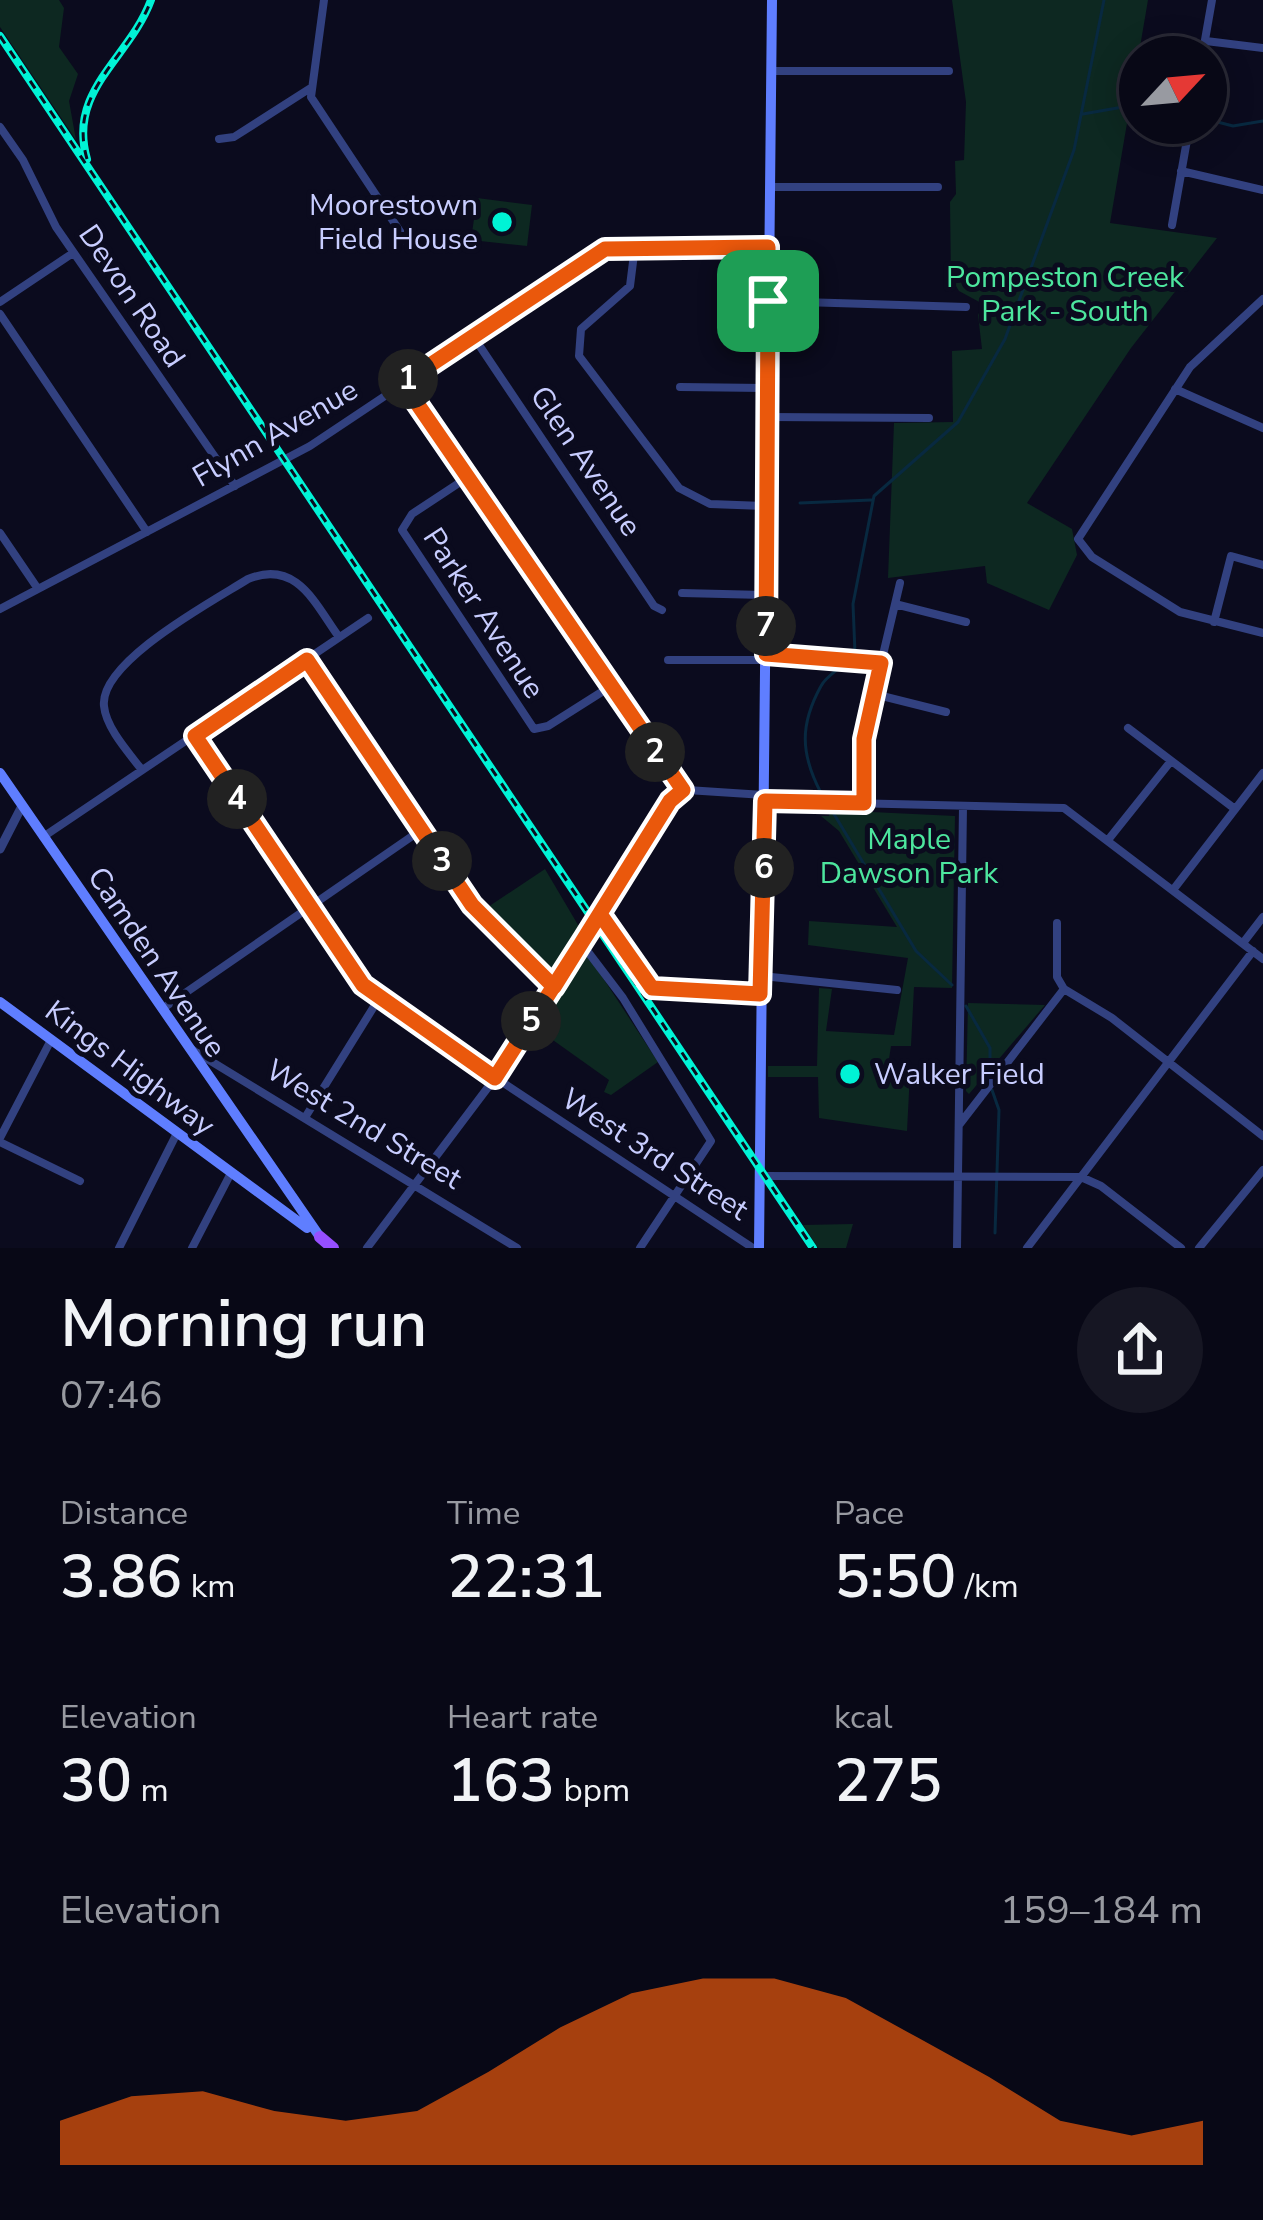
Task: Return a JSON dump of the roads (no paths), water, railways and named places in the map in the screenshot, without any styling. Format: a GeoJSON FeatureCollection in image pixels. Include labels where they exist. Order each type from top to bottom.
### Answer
{"type":"FeatureCollection","features":[{"type":"Feature","properties":{"kind":"main road"},"geometry":{"type":"LineString","coordinates":[[756,1248],[772,0]]}},
{"type":"Feature","properties":{"kind":"main road","name":"Camden Avenue"},"geometry":{"type":"LineString","coordinates":[[0,773],[320,1238]]}},
{"type":"Feature","properties":{"kind":"main road","name":"Kings Highway"},"geometry":{"type":"LineString","coordinates":[[0,1002],[320,1238]]}},
{"type":"Feature","properties":{"kind":"main road"},"geometry":{"type":"LineString","coordinates":[[276,1177],[282,1191],[276,1204]]}},
{"type":"Feature","properties":{"kind":"main road"},"geometry":{"type":"LineString","coordinates":[[320,1238],[333,1248]]}},
{"type":"Feature","properties":{"kind":"street"},"geometry":{"type":"LineString","coordinates":[[324,0],[310,88],[316,106],[407,242]]}},
{"type":"Feature","properties":{"kind":"street"},"geometry":{"type":"LineString","coordinates":[[1207,36],[1212,0]]}},
{"type":"Feature","properties":{"kind":"street"},"geometry":{"type":"LineString","coordinates":[[1227,44],[1263,48]]}},
{"type":"Feature","properties":{"kind":"street"},"geometry":{"type":"LineString","coordinates":[[770,71],[949,71]]}},
{"type":"Feature","properties":{"kind":"street"},"geometry":{"type":"LineString","coordinates":[[219,140],[235,137],[310,88]]}},
{"type":"Feature","properties":{"kind":"street","name":"Devon Road"},"geometry":{"type":"LineString","coordinates":[[0,127],[73,253],[235,486]]}},
{"type":"Feature","properties":{"kind":"street"},"geometry":{"type":"LineString","coordinates":[[1172,225],[1186,144]]}},
{"type":"Feature","properties":{"kind":"street"},"geometry":{"type":"LineString","coordinates":[[1181,171],[1263,190]]}},
{"type":"Feature","properties":{"kind":"street"},"geometry":{"type":"LineString","coordinates":[[770,188],[938,188]]}},
{"type":"Feature","properties":{"kind":"street"},"geometry":{"type":"LineString","coordinates":[[634,246],[630,286],[581,329],[579,356],[680,488],[710,504],[768,506]]}},
{"type":"Feature","properties":{"kind":"street","name":"Flynn Avenue"},"geometry":{"type":"LineString","coordinates":[[0,608],[310,446],[599,252],[634,246],[768,247]]}},
{"type":"Feature","properties":{"kind":"street"},"geometry":{"type":"LineString","coordinates":[[0,302],[73,253]]}},
{"type":"Feature","properties":{"kind":"street"},"geometry":{"type":"LineString","coordinates":[[1263,299],[1249,317],[1196,361],[1078,539],[1092,557],[1180,612],[1263,633]]}},
{"type":"Feature","properties":{"kind":"street"},"geometry":{"type":"LineString","coordinates":[[768,301],[966,307]]}},
{"type":"Feature","properties":{"kind":"street"},"geometry":{"type":"LineString","coordinates":[[0,314],[147,532]]}},
{"type":"Feature","properties":{"kind":"street","name":"Glen Avenue"},"geometry":{"type":"LineString","coordinates":[[472,336],[654,606],[662,610]]}},
{"type":"Feature","properties":{"kind":"street"},"geometry":{"type":"LineString","coordinates":[[403,383],[608,688],[683,790]]}},
{"type":"Feature","properties":{"kind":"street"},"geometry":{"type":"LineString","coordinates":[[680,387],[769,388]]}},
{"type":"Feature","properties":{"kind":"street"},"geometry":{"type":"LineString","coordinates":[[1175,389],[1263,428]]}},
{"type":"Feature","properties":{"kind":"street"},"geometry":{"type":"LineString","coordinates":[[768,417],[929,418]]}},
{"type":"Feature","properties":{"kind":"street","name":"Parker Avenue"},"geometry":{"type":"LineString","coordinates":[[468,477],[403,524],[404,537],[531,726],[548,726],[608,688]]}},
{"type":"Feature","properties":{"kind":"street"},"geometry":{"type":"LineString","coordinates":[[0,533],[38,589]]}},
{"type":"Feature","properties":{"kind":"street"},"geometry":{"type":"LineString","coordinates":[[1214,622],[1231,556],[1263,565]]}},
{"type":"Feature","properties":{"kind":"street"},"geometry":{"type":"LineString","coordinates":[[142,770],[107,718],[103,700],[112,673],[142,649],[238,586],[267,573],[287,575],[304,586],[339,638]]}},
{"type":"Feature","properties":{"kind":"street"},"geometry":{"type":"LineString","coordinates":[[864,803],[864,739],[900,583]]}},
{"type":"Feature","properties":{"kind":"street"},"geometry":{"type":"LineString","coordinates":[[682,593],[766,595]]}},
{"type":"Feature","properties":{"kind":"street"},"geometry":{"type":"LineString","coordinates":[[895,604],[966,622]]}},
{"type":"Feature","properties":{"kind":"street"},"geometry":{"type":"LineString","coordinates":[[43,837],[368,618]]}},
{"type":"Feature","properties":{"kind":"street"},"geometry":{"type":"LineString","coordinates":[[668,660],[765,657],[881,663]]}},
{"type":"Feature","properties":{"kind":"street"},"geometry":{"type":"LineString","coordinates":[[307,660],[472,905],[554,987]]}},
{"type":"Feature","properties":{"kind":"street"},"geometry":{"type":"LineString","coordinates":[[874,694],[946,712]]}},
{"type":"Feature","properties":{"kind":"street"},"geometry":{"type":"LineString","coordinates":[[1128,728],[1235,809]]}},
{"type":"Feature","properties":{"kind":"street","name":"West 3rd Street"},"geometry":{"type":"LineString","coordinates":[[195,736],[378,1000],[756,1248]]}},
{"type":"Feature","properties":{"kind":"street"},"geometry":{"type":"LineString","coordinates":[[1108,840],[1171,761]]}},
{"type":"Feature","properties":{"kind":"street"},"geometry":{"type":"LineString","coordinates":[[1173,890],[1263,773]]}},
{"type":"Feature","properties":{"kind":"street"},"geometry":{"type":"LineString","coordinates":[[367,1248],[495,1078],[670,801],[683,790],[864,803],[1055,806],[1108,840],[1263,959]]}},
{"type":"Feature","properties":{"kind":"street"},"geometry":{"type":"LineString","coordinates":[[0,849],[22,806]]}},
{"type":"Feature","properties":{"kind":"street"},"geometry":{"type":"LineString","coordinates":[[957,1248],[963,806]]}},
{"type":"Feature","properties":{"kind":"street"},"geometry":{"type":"LineString","coordinates":[[160,1010],[421,830]]}},
{"type":"Feature","properties":{"kind":"street"},"geometry":{"type":"LineString","coordinates":[[600,914],[652,988],[760,994]]}},
{"type":"Feature","properties":{"kind":"street"},"geometry":{"type":"LineString","coordinates":[[1243,943],[1263,916]]}},
{"type":"Feature","properties":{"kind":"street"},"geometry":{"type":"LineString","coordinates":[[1057,923],[1057,977],[1064,989],[1169,1062],[1263,1136]]}},
{"type":"Feature","properties":{"kind":"street"},"geometry":{"type":"LineString","coordinates":[[582,943],[711,1141],[640,1248]]}},
{"type":"Feature","properties":{"kind":"street"},"geometry":{"type":"LineString","coordinates":[[1027,1248],[1253,951]]}},
{"type":"Feature","properties":{"kind":"street"},"geometry":{"type":"LineString","coordinates":[[761,976],[897,990]]}},
{"type":"Feature","properties":{"kind":"street"},"geometry":{"type":"LineString","coordinates":[[958,1125],[1064,989]]}},
{"type":"Feature","properties":{"kind":"street"},"geometry":{"type":"LineString","coordinates":[[306,1116],[378,1000]]}},
{"type":"Feature","properties":{"kind":"street"},"geometry":{"type":"LineString","coordinates":[[51,1040],[0,1140],[80,1181]]}},
{"type":"Feature","properties":{"kind":"street","name":"West 2nd Street"},"geometry":{"type":"LineString","coordinates":[[185,1046],[517,1248]]}},
{"type":"Feature","properties":{"kind":"street"},"geometry":{"type":"LineString","coordinates":[[958,1094],[977,1100]]}},
{"type":"Feature","properties":{"kind":"street"},"geometry":{"type":"LineString","coordinates":[[119,1248],[177,1133]]}},
{"type":"Feature","properties":{"kind":"street"},"geometry":{"type":"LineString","coordinates":[[1199,1248],[1263,1170]]}},
{"type":"Feature","properties":{"kind":"street"},"geometry":{"type":"LineString","coordinates":[[193,1248],[231,1173]]}},
{"type":"Feature","properties":{"kind":"street"},"geometry":{"type":"LineString","coordinates":[[760,1177],[1081,1178],[1101,1186],[1181,1248]]}},
{"type":"Feature","properties":{"kind":"waterway"},"geometry":{"type":"LineString","coordinates":[[821,793],[806,752],[806,726],[824,682],[855,653],[853,604],[874,496],[958,422],[1005,339],[1074,150],[1104,0]]}},
{"type":"Feature","properties":{"kind":"waterway"},"geometry":{"type":"LineString","coordinates":[[1083,114],[1119,108]]}},
{"type":"Feature","properties":{"kind":"waterway"},"geometry":{"type":"LineString","coordinates":[[1227,124],[1263,121]]}},
{"type":"Feature","properties":{"kind":"waterway"},"geometry":{"type":"LineString","coordinates":[[800,503],[871,500]]}},
{"type":"Feature","properties":{"kind":"waterway"},"geometry":{"type":"LineString","coordinates":[[834,814],[916,951],[952,985]]}},
{"type":"Feature","properties":{"kind":"waterway"},"geometry":{"type":"LineString","coordinates":[[966,1006],[990,1048],[990,1081]]}},
{"type":"Feature","properties":{"kind":"waterway"},"geometry":{"type":"LineString","coordinates":[[992,1090],[999,1110],[995,1233]]}},
{"type":"Feature","properties":{"kind":"railway"},"geometry":{"type":"LineString","coordinates":[[87,159],[83,135],[93,94],[151,0]]}},
{"type":"Feature","properties":{"kind":"railway"},"geometry":{"type":"LineString","coordinates":[[0,36],[813,1248]]}},
{"type":"Feature","properties":{"kind":"place","name":"Moorestown Field House"},"geometry":{"type":"Point","coordinates":[502,222]}},
{"type":"Feature","properties":{"kind":"place","name":"Walker Field"},"geometry":{"type":"Point","coordinates":[850,1074]}},
{"type":"Feature","properties":{"kind":"park label","name":"Pompeston Creek Park - South"},"geometry":{"type":"Point","coordinates":[1065,294]}},
{"type":"Feature","properties":{"kind":"park label","name":"Maple Dawson Park"},"geometry":{"type":"Point","coordinates":[909,856]}}]}
